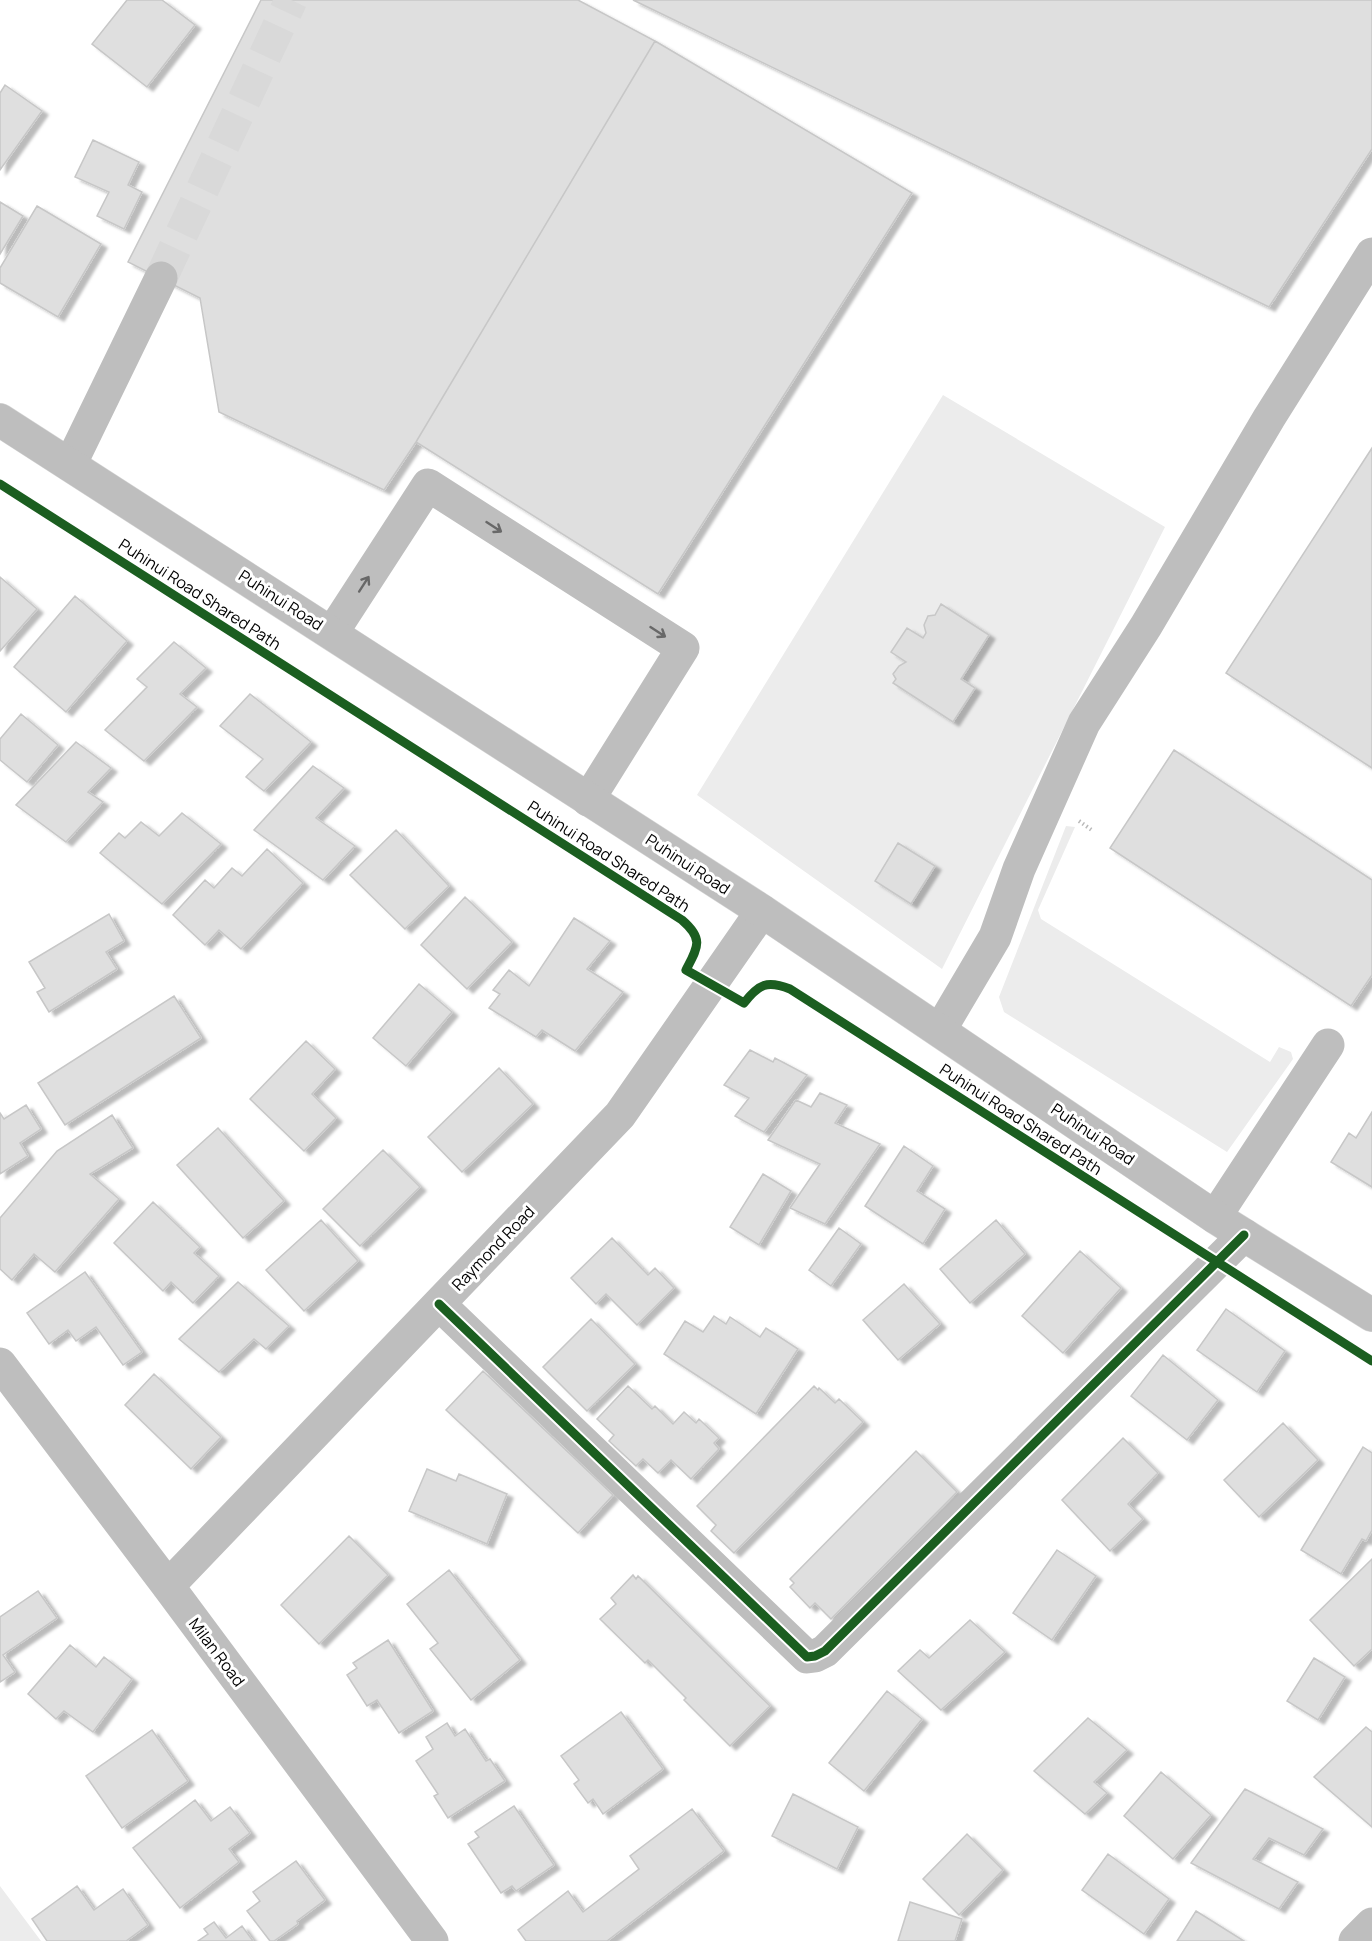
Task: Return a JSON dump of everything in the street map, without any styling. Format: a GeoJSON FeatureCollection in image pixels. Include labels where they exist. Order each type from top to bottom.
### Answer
{"type":"FeatureCollection","features":[{"type":"Feature","properties":{"kind":"street"},"geometry":{"type":"LineString","coordinates":[[940,1030],[995,937],[1019,869],[1084,723],[1146,626],[1269,418],[1372,254]]}},
{"type":"Feature","properties":{"kind":"street"},"geometry":{"type":"LineString","coordinates":[[70,465],[161,278]]}},
{"type":"Feature","properties":{"kind":"street","name":"Puhinui Road"},"geometry":{"type":"LineString","coordinates":[[0,420],[762,911],[1215,1217],[1372,1315]]}},
{"type":"Feature","properties":{"kind":"street"},"geometry":{"type":"LineString","coordinates":[[332,633],[428,485],[683,648],[588,800]]}},
{"type":"Feature","properties":{"kind":"street","name":"Raymond Road"},"geometry":{"type":"LineString","coordinates":[[168,1586],[620,1115],[762,911]]}},
{"type":"Feature","properties":{"kind":"street"},"geometry":{"type":"LineString","coordinates":[[1215,1217],[1328,1045]]}},
{"type":"Feature","properties":{"kind":"street"},"geometry":{"type":"LineString","coordinates":[[438,1304],[807,1657],[815,1656],[825,1650],[1244,1235]]}},
{"type":"Feature","properties":{"kind":"street","name":"Milan Road"},"geometry":{"type":"LineString","coordinates":[[0,1364],[432,1941]]}},
{"type":"Feature","properties":{"kind":"street"},"geometry":{"type":"LineString","coordinates":[[1355,1941],[1372,1924]]}},
{"type":"Feature","properties":{"kind":"shaded area"},"geometry":{"type":"Polygon","coordinates":[[[943,395],[1165,527],[942,969],[697,795],[943,395]]]}},
{"type":"Feature","properties":{"kind":"shaded area"},"geometry":{"type":"Polygon","coordinates":[[[1066,826],[1075,827],[1038,910],[1041,919],[1270,1062],[1279,1047],[1291,1052],[1293,1059],[1227,1152],[1004,1012],[999,997],[1066,826]]]}},
{"type":"Feature","properties":{"kind":"shaded area"},"geometry":{"type":"Polygon","coordinates":[[[0,1886],[41,1941],[0,1941],[0,1886]]]}},
{"type":"Feature","properties":{"kind":"building"},"geometry":{"type":"Polygon","coordinates":[[[127,0],[162,0],[195,25],[147,87],[92,44],[127,0]]]}},
{"type":"Feature","properties":{"kind":"building"},"geometry":{"type":"Polygon","coordinates":[[[261,0],[578,0],[655,41],[416,442],[384,490],[219,412],[200,298],[128,262],[261,0]]]}},
{"type":"Feature","properties":{"kind":"building"},"geometry":{"type":"Polygon","coordinates":[[[633,0],[1372,0],[1372,149],[1269,307],[633,0]]]}},
{"type":"Feature","properties":{"kind":"building"},"geometry":{"type":"Polygon","coordinates":[[[655,41],[912,193],[658,594],[416,442],[655,41]]]}},
{"type":"Feature","properties":{"kind":"building"},"geometry":{"type":"Polygon","coordinates":[[[5,85],[42,111],[0,170],[0,93],[5,85]]]}},
{"type":"Feature","properties":{"kind":"building"},"geometry":{"type":"Polygon","coordinates":[[[93,140],[139,162],[128,185],[142,192],[124,229],[97,216],[109,192],[75,177],[93,140]]]}},
{"type":"Feature","properties":{"kind":"building"},"geometry":{"type":"Polygon","coordinates":[[[0,202],[23,216],[0,254],[0,202]]]}},
{"type":"Feature","properties":{"kind":"building"},"geometry":{"type":"Polygon","coordinates":[[[37,206],[101,244],[58,317],[0,283],[0,268],[37,206]]]}},
{"type":"Feature","properties":{"kind":"building"},"geometry":{"type":"Polygon","coordinates":[[[1372,448],[1372,768],[1226,673],[1372,448]]]}},
{"type":"Feature","properties":{"kind":"building"},"geometry":{"type":"Polygon","coordinates":[[[0,577],[37,609],[0,651],[0,577]]]}},
{"type":"Feature","properties":{"kind":"building"},"geometry":{"type":"Polygon","coordinates":[[[75,596],[127,641],[66,712],[14,667],[75,596]]]}},
{"type":"Feature","properties":{"kind":"building"},"geometry":{"type":"Polygon","coordinates":[[[941,604],[989,635],[961,679],[975,688],[953,722],[893,683],[896,679],[893,674],[899,666],[906,662],[891,652],[907,628],[923,638],[926,633],[924,625],[928,616],[935,615],[941,604]]]}},
{"type":"Feature","properties":{"kind":"building"},"geometry":{"type":"Polygon","coordinates":[[[174,642],[206,668],[180,694],[197,707],[144,761],[105,730],[147,687],[137,679],[174,642]]]}},
{"type":"Feature","properties":{"kind":"building"},"geometry":{"type":"Polygon","coordinates":[[[250,694],[311,742],[264,791],[246,777],[263,759],[220,726],[250,694]]]}},
{"type":"Feature","properties":{"kind":"building"},"geometry":{"type":"Polygon","coordinates":[[[21,714],[58,745],[27,782],[0,760],[0,739],[21,714]]]}},
{"type":"Feature","properties":{"kind":"building"},"geometry":{"type":"Polygon","coordinates":[[[76,742],[111,768],[88,792],[103,802],[66,842],[16,805],[76,742]]]}},
{"type":"Feature","properties":{"kind":"building"},"geometry":{"type":"Polygon","coordinates":[[[1174,750],[1372,880],[1372,975],[1351,1006],[1110,848],[1174,750]]]}},
{"type":"Feature","properties":{"kind":"building"},"geometry":{"type":"Polygon","coordinates":[[[313,766],[344,788],[316,818],[355,846],[323,880],[254,830],[313,766]]]}},
{"type":"Feature","properties":{"kind":"building"},"geometry":{"type":"Polygon","coordinates":[[[182,813],[221,844],[162,904],[100,853],[119,833],[125,838],[141,822],[159,836],[182,813]]]}},
{"type":"Feature","properties":{"kind":"building"},"geometry":{"type":"Polygon","coordinates":[[[396,830],[449,886],[405,929],[350,875],[396,830]]]}},
{"type":"Feature","properties":{"kind":"building"},"geometry":{"type":"Polygon","coordinates":[[[898,843],[935,866],[911,904],[875,881],[898,843]]]}},
{"type":"Feature","properties":{"kind":"building"},"geometry":{"type":"Polygon","coordinates":[[[267,849],[303,883],[241,949],[219,930],[205,945],[173,915],[205,880],[214,888],[232,868],[242,876],[267,849]]]}},
{"type":"Feature","properties":{"kind":"building"},"geometry":{"type":"Polygon","coordinates":[[[465,897],[512,942],[467,989],[421,945],[465,897]]]}},
{"type":"Feature","properties":{"kind":"building"},"geometry":{"type":"Polygon","coordinates":[[[109,914],[124,941],[106,952],[117,969],[49,1012],[37,992],[45,988],[29,962],[109,914]]]}},
{"type":"Feature","properties":{"kind":"building"},"geometry":{"type":"Polygon","coordinates":[[[574,918],[610,941],[587,969],[623,992],[575,1051],[542,1030],[536,1037],[489,1008],[500,994],[493,990],[509,970],[529,986],[574,918]]]}},
{"type":"Feature","properties":{"kind":"building"},"geometry":{"type":"Polygon","coordinates":[[[419,984],[452,1012],[406,1066],[373,1038],[419,984]]]}},
{"type":"Feature","properties":{"kind":"building"},"geometry":{"type":"Polygon","coordinates":[[[174,996],[201,1038],[65,1125],[38,1083],[174,996]]]}},
{"type":"Feature","properties":{"kind":"building"},"geometry":{"type":"Polygon","coordinates":[[[306,1041],[335,1069],[312,1094],[336,1118],[304,1151],[250,1099],[306,1041]]]}},
{"type":"Feature","properties":{"kind":"building"},"geometry":{"type":"Polygon","coordinates":[[[750,1050],[773,1062],[775,1058],[807,1075],[764,1132],[735,1116],[749,1098],[724,1085],[750,1050]]]}},
{"type":"Feature","properties":{"kind":"building"},"geometry":{"type":"Polygon","coordinates":[[[499,1068],[533,1104],[462,1172],[428,1137],[499,1068]]]}},
{"type":"Feature","properties":{"kind":"building"},"geometry":{"type":"Polygon","coordinates":[[[820,1093],[847,1105],[835,1123],[880,1144],[825,1224],[790,1208],[820,1164],[768,1140],[796,1100],[811,1107],[820,1093]]]}},
{"type":"Feature","properties":{"kind":"building"},"geometry":{"type":"Polygon","coordinates":[[[26,1105],[41,1129],[20,1143],[28,1156],[0,1174],[0,1113],[4,1119],[26,1105]]]}},
{"type":"Feature","properties":{"kind":"building"},"geometry":{"type":"Polygon","coordinates":[[[1372,1112],[1372,1187],[1331,1162],[1349,1133],[1356,1138],[1372,1112]]]}},
{"type":"Feature","properties":{"kind":"building"},"geometry":{"type":"Polygon","coordinates":[[[112,1115],[133,1148],[90,1174],[119,1199],[55,1272],[34,1254],[12,1280],[0,1269],[0,1218],[57,1151],[112,1115]]]}},
{"type":"Feature","properties":{"kind":"building"},"geometry":{"type":"Polygon","coordinates":[[[218,1128],[284,1201],[243,1238],[177,1165],[218,1128]]]}},
{"type":"Feature","properties":{"kind":"building"},"geometry":{"type":"Polygon","coordinates":[[[904,1146],[933,1166],[917,1191],[945,1209],[923,1244],[865,1206],[904,1146]]]}},
{"type":"Feature","properties":{"kind":"building"},"geometry":{"type":"Polygon","coordinates":[[[383,1150],[420,1187],[360,1246],[323,1209],[383,1150]]]}},
{"type":"Feature","properties":{"kind":"building"},"geometry":{"type":"Polygon","coordinates":[[[763,1174],[791,1191],[759,1245],[730,1227],[763,1174]]]}},
{"type":"Feature","properties":{"kind":"building"},"geometry":{"type":"Polygon","coordinates":[[[153,1202],[200,1247],[194,1253],[219,1276],[193,1303],[171,1282],[163,1291],[114,1243],[153,1202]]]}},
{"type":"Feature","properties":{"kind":"building"},"geometry":{"type":"Polygon","coordinates":[[[321,1220],[358,1261],[304,1311],[266,1270],[321,1220]]]}},
{"type":"Feature","properties":{"kind":"building"},"geometry":{"type":"Polygon","coordinates":[[[996,1220],[1025,1254],[970,1303],[940,1269],[996,1220]]]}},
{"type":"Feature","properties":{"kind":"building"},"geometry":{"type":"Polygon","coordinates":[[[839,1228],[861,1244],[831,1286],[809,1270],[839,1228]]]}},
{"type":"Feature","properties":{"kind":"building"},"geometry":{"type":"Polygon","coordinates":[[[612,1238],[648,1275],[655,1268],[674,1288],[637,1325],[606,1294],[596,1304],[571,1278],[612,1238]]]}},
{"type":"Feature","properties":{"kind":"building"},"geometry":{"type":"Polygon","coordinates":[[[1080,1251],[1121,1288],[1063,1353],[1022,1316],[1080,1251]]]}},
{"type":"Feature","properties":{"kind":"building"},"geometry":{"type":"Polygon","coordinates":[[[85,1272],[142,1352],[123,1365],[96,1327],[76,1341],[68,1330],[49,1344],[27,1313],[85,1272]]]}},
{"type":"Feature","properties":{"kind":"building"},"geometry":{"type":"Polygon","coordinates":[[[238,1282],[289,1326],[266,1349],[254,1339],[219,1372],[179,1339],[238,1282]]]}},
{"type":"Feature","properties":{"kind":"building"},"geometry":{"type":"Polygon","coordinates":[[[904,1284],[940,1324],[898,1360],[863,1320],[904,1284]]]}},
{"type":"Feature","properties":{"kind":"building"},"geometry":{"type":"Polygon","coordinates":[[[1226,1309],[1285,1351],[1257,1392],[1197,1350],[1226,1309]]]}},
{"type":"Feature","properties":{"kind":"building"},"geometry":{"type":"Polygon","coordinates":[[[714,1316],[726,1324],[730,1317],[760,1337],[766,1328],[798,1349],[756,1414],[664,1354],[685,1321],[703,1332],[714,1316]]]}},
{"type":"Feature","properties":{"kind":"building"},"geometry":{"type":"Polygon","coordinates":[[[591,1319],[635,1364],[587,1411],[543,1367],[591,1319]]]}},
{"type":"Feature","properties":{"kind":"building"},"geometry":{"type":"Polygon","coordinates":[[[1163,1355],[1218,1400],[1187,1440],[1131,1396],[1163,1355]]]}},
{"type":"Feature","properties":{"kind":"building"},"geometry":{"type":"Polygon","coordinates":[[[483,1371],[613,1495],[578,1533],[446,1410],[483,1371]]]}},
{"type":"Feature","properties":{"kind":"building"},"geometry":{"type":"Polygon","coordinates":[[[154,1374],[221,1437],[191,1469],[125,1405],[154,1374]]]}},
{"type":"Feature","properties":{"kind":"building"},"geometry":{"type":"Polygon","coordinates":[[[628,1386],[652,1409],[655,1406],[673,1424],[684,1412],[696,1423],[699,1419],[719,1438],[714,1443],[719,1449],[691,1479],[671,1460],[658,1473],[643,1459],[636,1466],[609,1441],[614,1435],[597,1419],[628,1386]]]}},
{"type":"Feature","properties":{"kind":"building"},"geometry":{"type":"Polygon","coordinates":[[[814,1386],[835,1403],[839,1399],[863,1422],[734,1553],[711,1531],[716,1525],[697,1506],[814,1386]]]}},
{"type":"Feature","properties":{"kind":"building"},"geometry":{"type":"Polygon","coordinates":[[[1283,1423],[1318,1460],[1259,1517],[1224,1480],[1283,1423]]]}},
{"type":"Feature","properties":{"kind":"building"},"geometry":{"type":"Polygon","coordinates":[[[1123,1438],[1158,1473],[1128,1504],[1143,1519],[1110,1551],[1062,1500],[1123,1438]]]}},
{"type":"Feature","properties":{"kind":"building"},"geometry":{"type":"Polygon","coordinates":[[[1363,1447],[1372,1453],[1372,1530],[1366,1541],[1362,1539],[1341,1574],[1301,1550],[1363,1447]]]}},
{"type":"Feature","properties":{"kind":"building"},"geometry":{"type":"Polygon","coordinates":[[[916,1451],[957,1492],[831,1619],[815,1603],[810,1608],[790,1587],[794,1583],[790,1579],[916,1451]]]}},
{"type":"Feature","properties":{"kind":"building"},"geometry":{"type":"Polygon","coordinates":[[[427,1469],[456,1481],[459,1474],[507,1494],[487,1544],[409,1511],[427,1469]]]}},
{"type":"Feature","properties":{"kind":"building"},"geometry":{"type":"Polygon","coordinates":[[[349,1536],[388,1575],[319,1644],[281,1605],[349,1536]]]}},
{"type":"Feature","properties":{"kind":"building"},"geometry":{"type":"Polygon","coordinates":[[[1057,1550],[1096,1576],[1052,1640],[1013,1613],[1057,1550]]]}},
{"type":"Feature","properties":{"kind":"building"},"geometry":{"type":"Polygon","coordinates":[[[1372,1559],[1372,1649],[1354,1666],[1310,1620],[1372,1559]]]}},
{"type":"Feature","properties":{"kind":"building"},"geometry":{"type":"Polygon","coordinates":[[[449,1570],[520,1660],[471,1700],[430,1649],[438,1643],[407,1604],[449,1570]]]}},
{"type":"Feature","properties":{"kind":"building"},"geometry":{"type":"Polygon","coordinates":[[[633,1575],[636,1579],[638,1576],[770,1706],[730,1746],[648,1660],[645,1663],[600,1619],[616,1604],[611,1598],[633,1575]]]}},
{"type":"Feature","properties":{"kind":"building"},"geometry":{"type":"Polygon","coordinates":[[[38,1591],[57,1618],[3,1655],[15,1672],[0,1682],[0,1617],[38,1591]]]}},
{"type":"Feature","properties":{"kind":"building"},"geometry":{"type":"Polygon","coordinates":[[[970,1620],[1005,1652],[941,1710],[898,1671],[920,1650],[929,1658],[970,1620]]]}},
{"type":"Feature","properties":{"kind":"building"},"geometry":{"type":"Polygon","coordinates":[[[388,1640],[433,1711],[399,1733],[377,1700],[367,1706],[347,1675],[357,1668],[353,1663],[388,1640]]]}},
{"type":"Feature","properties":{"kind":"building"},"geometry":{"type":"Polygon","coordinates":[[[70,1645],[96,1667],[104,1657],[132,1679],[93,1732],[64,1711],[56,1719],[28,1694],[70,1645]]]}},
{"type":"Feature","properties":{"kind":"building"},"geometry":{"type":"Polygon","coordinates":[[[1314,1658],[1345,1677],[1318,1720],[1287,1701],[1314,1658]]]}},
{"type":"Feature","properties":{"kind":"building"},"geometry":{"type":"Polygon","coordinates":[[[887,1691],[922,1719],[864,1791],[829,1763],[887,1691]]]}},
{"type":"Feature","properties":{"kind":"building"},"geometry":{"type":"Polygon","coordinates":[[[621,1712],[663,1769],[603,1814],[593,1799],[588,1803],[574,1784],[579,1780],[561,1756],[621,1712]]]}},
{"type":"Feature","properties":{"kind":"building"},"geometry":{"type":"Polygon","coordinates":[[[1088,1718],[1127,1750],[1094,1782],[1107,1793],[1085,1814],[1034,1771],[1088,1718]]]}},
{"type":"Feature","properties":{"kind":"building"},"geometry":{"type":"Polygon","coordinates":[[[447,1723],[455,1736],[465,1729],[486,1761],[490,1759],[505,1781],[448,1818],[434,1796],[438,1794],[416,1761],[433,1749],[426,1737],[447,1723]]]}},
{"type":"Feature","properties":{"kind":"building"},"geometry":{"type":"Polygon","coordinates":[[[1366,1727],[1372,1732],[1372,1827],[1314,1777],[1366,1727]]]}},
{"type":"Feature","properties":{"kind":"building"},"geometry":{"type":"Polygon","coordinates":[[[152,1730],[188,1781],[122,1828],[86,1776],[152,1730]]]}},
{"type":"Feature","properties":{"kind":"building"},"geometry":{"type":"Polygon","coordinates":[[[1161,1772],[1211,1815],[1173,1859],[1124,1816],[1161,1772]]]}},
{"type":"Feature","properties":{"kind":"building"},"geometry":{"type":"Polygon","coordinates":[[[1245,1789],[1323,1829],[1304,1855],[1269,1838],[1253,1859],[1298,1882],[1279,1909],[1191,1863],[1245,1789]]]}},
{"type":"Feature","properties":{"kind":"building"},"geometry":{"type":"Polygon","coordinates":[[[793,1794],[858,1827],[837,1869],[772,1836],[793,1794]]]}},
{"type":"Feature","properties":{"kind":"building"},"geometry":{"type":"Polygon","coordinates":[[[195,1800],[211,1821],[230,1807],[250,1833],[229,1849],[239,1862],[180,1908],[133,1848],[195,1800]]]}},
{"type":"Feature","properties":{"kind":"building"},"geometry":{"type":"Polygon","coordinates":[[[514,1806],[554,1865],[516,1891],[512,1886],[501,1893],[468,1844],[479,1837],[475,1832],[514,1806]]]}},
{"type":"Feature","properties":{"kind":"building"},"geometry":{"type":"Polygon","coordinates":[[[692,1809],[724,1851],[607,1941],[526,1941],[518,1930],[568,1891],[583,1912],[639,1869],[630,1856],[692,1809]]]}},
{"type":"Feature","properties":{"kind":"building"},"geometry":{"type":"Polygon","coordinates":[[[967,1834],[1003,1870],[959,1915],[923,1879],[967,1834]]]}},
{"type":"Feature","properties":{"kind":"building"},"geometry":{"type":"Polygon","coordinates":[[[1108,1854],[1169,1899],[1144,1934],[1082,1890],[1108,1854]]]}},
{"type":"Feature","properties":{"kind":"building"},"geometry":{"type":"Polygon","coordinates":[[[296,1861],[325,1900],[297,1921],[298,1924],[274,1941],[270,1941],[247,1911],[260,1901],[253,1892],[296,1861]]]}},
{"type":"Feature","properties":{"kind":"building"},"geometry":{"type":"Polygon","coordinates":[[[77,1886],[94,1910],[123,1889],[148,1925],[126,1941],[47,1941],[32,1919],[77,1886]]]}},
{"type":"Feature","properties":{"kind":"building"},"geometry":{"type":"Polygon","coordinates":[[[910,1902],[962,1919],[955,1941],[898,1941],[910,1902]]]}},
{"type":"Feature","properties":{"kind":"building"},"geometry":{"type":"Polygon","coordinates":[[[1196,1911],[1244,1941],[1177,1941],[1196,1911]]]}},
{"type":"Feature","properties":{"kind":"building"},"geometry":{"type":"Polygon","coordinates":[[[214,1922],[226,1938],[242,1926],[253,1941],[198,1941],[208,1934],[204,1929],[214,1922]]]}},
{"type":"Feature","properties":{"kind":"tunnel"},"geometry":{"type":"LineString","coordinates":[[161,278],[291,0]]}},
{"type":"Feature","properties":{"kind":"cycle path","name":"Puhinui Road Shared Path"},"geometry":{"type":"LineString","coordinates":[[0,484],[682,920],[694,933],[697,944],[686,970],[744,1003],[764,985],[790,989],[1372,1361]]}},
{"type":"Feature","properties":{"kind":"cycle path"},"geometry":{"type":"LineString","coordinates":[[439,1304],[807,1657],[825,1651],[1244,1235]]}}]}
